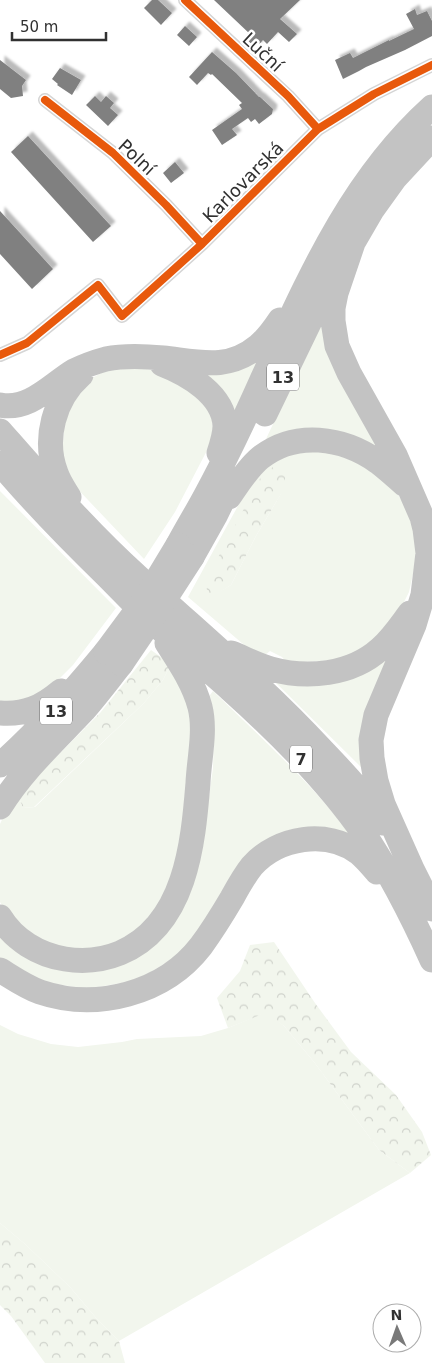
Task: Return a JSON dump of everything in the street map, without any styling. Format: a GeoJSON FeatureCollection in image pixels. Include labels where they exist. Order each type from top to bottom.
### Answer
{"type":"FeatureCollection","features":[{"type":"Feature","properties":{"kind":"highway","name":"13"},"geometry":{"type":"LineString","coordinates":[[211,505],[239,430],[306,284],[326,245],[372,173],[411,126],[432,107]]}},
{"type":"Feature","properties":{"kind":"highway","name":"13"},"geometry":{"type":"LineString","coordinates":[[0,790],[45,750],[85,709],[146,598],[185,551],[322,296],[372,210],[395,178],[432,138]]}},
{"type":"Feature","properties":{"kind":"highway"},"geometry":{"type":"LineString","coordinates":[[354,240],[333,308],[337,346],[349,373],[395,455],[410,489],[422,517],[428,553],[423,595],[414,625],[376,715],[371,740],[376,781],[383,804],[412,869]]}},
{"type":"Feature","properties":{"kind":"highway"},"geometry":{"type":"LineString","coordinates":[[0,405],[13,406],[28,402],[75,371],[92,363],[118,358],[164,358],[210,364],[233,361],[250,352],[267,338],[306,284]]}},
{"type":"Feature","properties":{"kind":"highway"},"geometry":{"type":"LineString","coordinates":[[92,533],[56,474],[51,448],[51,436],[56,410],[68,389],[86,371],[118,358],[153,361],[181,373],[207,391],[220,407],[223,415],[224,432],[211,505]]}},
{"type":"Feature","properties":{"kind":"highway","name":"7"},"geometry":{"type":"LineString","coordinates":[[0,431],[92,533],[246,674],[300,726],[342,771],[379,817],[412,869],[424,915],[432,960]]}},
{"type":"Feature","properties":{"kind":"highway"},"geometry":{"type":"LineString","coordinates":[[211,505],[258,460],[277,447],[298,440],[318,440],[349,446],[377,462],[410,489]]}},
{"type":"Feature","properties":{"kind":"highway","name":"7"},"geometry":{"type":"LineString","coordinates":[[0,463],[30,498],[154,622],[286,742],[327,787],[363,834],[393,880],[424,915]]}},
{"type":"Feature","properties":{"kind":"highway"},"geometry":{"type":"LineString","coordinates":[[0,480],[30,498]]}},
{"type":"Feature","properties":{"kind":"highway"},"geometry":{"type":"LineString","coordinates":[[215,647],[269,668],[289,673],[331,672],[359,663],[380,649],[401,626],[423,595]]}},
{"type":"Feature","properties":{"kind":"highway"},"geometry":{"type":"LineString","coordinates":[[0,917],[21,940],[32,948],[45,954],[86,961],[113,956],[138,943],[159,924],[178,892],[188,862],[194,823],[202,727],[200,708],[193,689],[178,660],[154,622]]}},
{"type":"Feature","properties":{"kind":"highway","name":"13"},"geometry":{"type":"LineString","coordinates":[[0,765],[114,658]]}},
{"type":"Feature","properties":{"kind":"highway"},"geometry":{"type":"LineString","coordinates":[[0,713],[24,712],[38,707],[114,658]]}},
{"type":"Feature","properties":{"kind":"highway"},"geometry":{"type":"LineString","coordinates":[[0,807],[45,750]]}},
{"type":"Feature","properties":{"kind":"highway"},"geometry":{"type":"LineString","coordinates":[[0,970],[39,992],[64,998],[87,1000],[114,998],[142,990],[184,964],[199,948],[248,871],[258,861],[273,849],[294,841],[308,839],[335,842],[358,852],[424,915]]}},
{"type":"Feature","properties":{"kind":"street","name":"Luční"},"geometry":{"type":"LineString","coordinates":[[185,0],[288,96],[318,129]]}},
{"type":"Feature","properties":{"kind":"street","name":"Karlovarská"},"geometry":{"type":"LineString","coordinates":[[0,355],[27,343],[98,285],[122,316],[202,244],[318,129],[374,94],[432,65]]}},
{"type":"Feature","properties":{"kind":"street","name":"Polní"},"geometry":{"type":"LineString","coordinates":[[45,100],[113,153],[166,205],[202,244]]}},
{"type":"Feature","properties":{"kind":"green space"},"geometry":{"type":"Polygon","coordinates":[[[324,315],[381,451],[290,431],[266,439],[324,315]]]}},
{"type":"Feature","properties":{"kind":"green space"},"geometry":{"type":"Polygon","coordinates":[[[263,350],[232,420],[190,369],[263,350]]]}},
{"type":"Feature","properties":{"kind":"green space"},"geometry":{"type":"Polygon","coordinates":[[[111,368],[142,368],[162,374],[180,384],[211,411],[214,437],[175,512],[144,559],[70,481],[62,459],[65,414],[92,378],[111,368]]]}},
{"type":"Feature","properties":{"kind":"green space"},"geometry":{"type":"Polygon","coordinates":[[[290,450],[347,453],[391,486],[407,507],[417,539],[415,565],[409,592],[396,618],[373,641],[337,660],[287,663],[282,657],[270,651],[265,655],[250,650],[188,597],[256,473],[290,450]],[[282,492],[212,596],[231,585],[256,536],[282,492]]]}},
{"type":"Feature","properties":{"kind":"green space"},"geometry":{"type":"Polygon","coordinates":[[[275,466],[282,467],[286,474],[282,492],[256,536],[231,585],[212,597],[207,591],[206,580],[263,473],[275,466]]]}},
{"type":"Feature","properties":{"kind":"green space"},"geometry":{"type":"Polygon","coordinates":[[[0,491],[116,608],[73,665],[47,691],[34,700],[0,705],[0,491]]]}},
{"type":"Feature","properties":{"kind":"green space"},"geometry":{"type":"Polygon","coordinates":[[[151,650],[171,664],[163,680],[144,703],[34,807],[23,808],[18,795],[100,713],[151,650]]]}},
{"type":"Feature","properties":{"kind":"green space"},"geometry":{"type":"Polygon","coordinates":[[[393,650],[362,768],[274,681],[393,650]]]}},
{"type":"Feature","properties":{"kind":"green space"},"geometry":{"type":"Polygon","coordinates":[[[171,664],[192,710],[187,822],[171,889],[144,929],[98,952],[48,947],[8,916],[0,902],[0,824],[7,809],[18,795],[23,808],[35,807],[144,703],[163,680],[171,664]]]}},
{"type":"Feature","properties":{"kind":"green space"},"geometry":{"type":"Polygon","coordinates":[[[213,691],[303,779],[352,837],[308,829],[208,919],[177,956],[138,980],[87,989],[43,982],[0,958],[0,930],[16,946],[130,957],[205,826],[213,768],[214,733],[210,695],[213,691]]]}},
{"type":"Feature","properties":{"kind":"green space"},"geometry":{"type":"Polygon","coordinates":[[[274,942],[351,1052],[396,1095],[422,1132],[431,1155],[410,1173],[379,1150],[314,1062],[284,1026],[265,1013],[228,1028],[217,998],[240,971],[250,945],[274,942]]]}},
{"type":"Feature","properties":{"kind":"green space"},"geometry":{"type":"Polygon","coordinates":[[[266,1012],[284,1026],[314,1062],[379,1150],[410,1173],[119,1341],[97,1319],[70,1287],[0,1223],[0,1025],[18,1034],[51,1044],[78,1047],[137,1039],[201,1036],[228,1028],[266,1012]]]}},
{"type":"Feature","properties":{"kind":"green space"},"geometry":{"type":"Polygon","coordinates":[[[0,1223],[70,1287],[97,1319],[119,1341],[125,1363],[45,1363],[11,1316],[0,1305],[0,1223]]]}},
{"type":"Feature","properties":{"kind":"building"},"geometry":{"type":"Polygon","coordinates":[[[152,0],[158,0],[172,13],[161,25],[144,8],[152,0]]]}},
{"type":"Feature","properties":{"kind":"building"},"geometry":{"type":"Polygon","coordinates":[[[214,0],[300,0],[280,19],[297,34],[289,42],[278,32],[267,44],[263,40],[256,48],[247,40],[251,35],[214,0]]]}},
{"type":"Feature","properties":{"kind":"building"},"geometry":{"type":"Polygon","coordinates":[[[415,9],[417,15],[427,11],[432,21],[432,36],[343,79],[335,60],[350,53],[353,58],[414,29],[406,14],[415,9]]]}},
{"type":"Feature","properties":{"kind":"building"},"geometry":{"type":"Polygon","coordinates":[[[185,26],[197,37],[189,46],[177,35],[185,26]]]}},
{"type":"Feature","properties":{"kind":"building"},"geometry":{"type":"Polygon","coordinates":[[[212,52],[273,109],[272,114],[259,124],[255,119],[251,122],[248,118],[232,129],[237,135],[222,145],[212,130],[242,109],[239,105],[242,103],[212,74],[208,73],[197,85],[189,77],[212,52]]]}},
{"type":"Feature","properties":{"kind":"building"},"geometry":{"type":"Polygon","coordinates":[[[0,60],[26,80],[22,86],[23,96],[11,98],[0,89],[0,60]]]}},
{"type":"Feature","properties":{"kind":"building"},"geometry":{"type":"Polygon","coordinates":[[[60,68],[81,80],[72,95],[57,85],[52,79],[60,68]]]}},
{"type":"Feature","properties":{"kind":"building"},"geometry":{"type":"Polygon","coordinates":[[[95,96],[101,102],[106,96],[114,103],[110,108],[118,115],[108,126],[86,105],[95,96]]]}},
{"type":"Feature","properties":{"kind":"building"},"geometry":{"type":"Polygon","coordinates":[[[28,136],[111,226],[93,242],[11,152],[28,136]]]}},
{"type":"Feature","properties":{"kind":"building"},"geometry":{"type":"Polygon","coordinates":[[[175,162],[184,173],[171,183],[163,173],[175,162]]]}},
{"type":"Feature","properties":{"kind":"building"},"geometry":{"type":"Polygon","coordinates":[[[0,211],[53,269],[32,289],[0,254],[0,211]]]}},
{"type":"Feature","properties":{"kind":"cycle path"},"geometry":{"type":"LineString","coordinates":[[185,0],[288,96],[318,129]]}},
{"type":"Feature","properties":{"kind":"cycle path"},"geometry":{"type":"LineString","coordinates":[[0,355],[27,343],[98,285],[122,316],[202,244],[318,129],[374,94],[432,65]]}},
{"type":"Feature","properties":{"kind":"cycle path"},"geometry":{"type":"LineString","coordinates":[[45,100],[113,153],[166,205],[202,244]]}}]}
